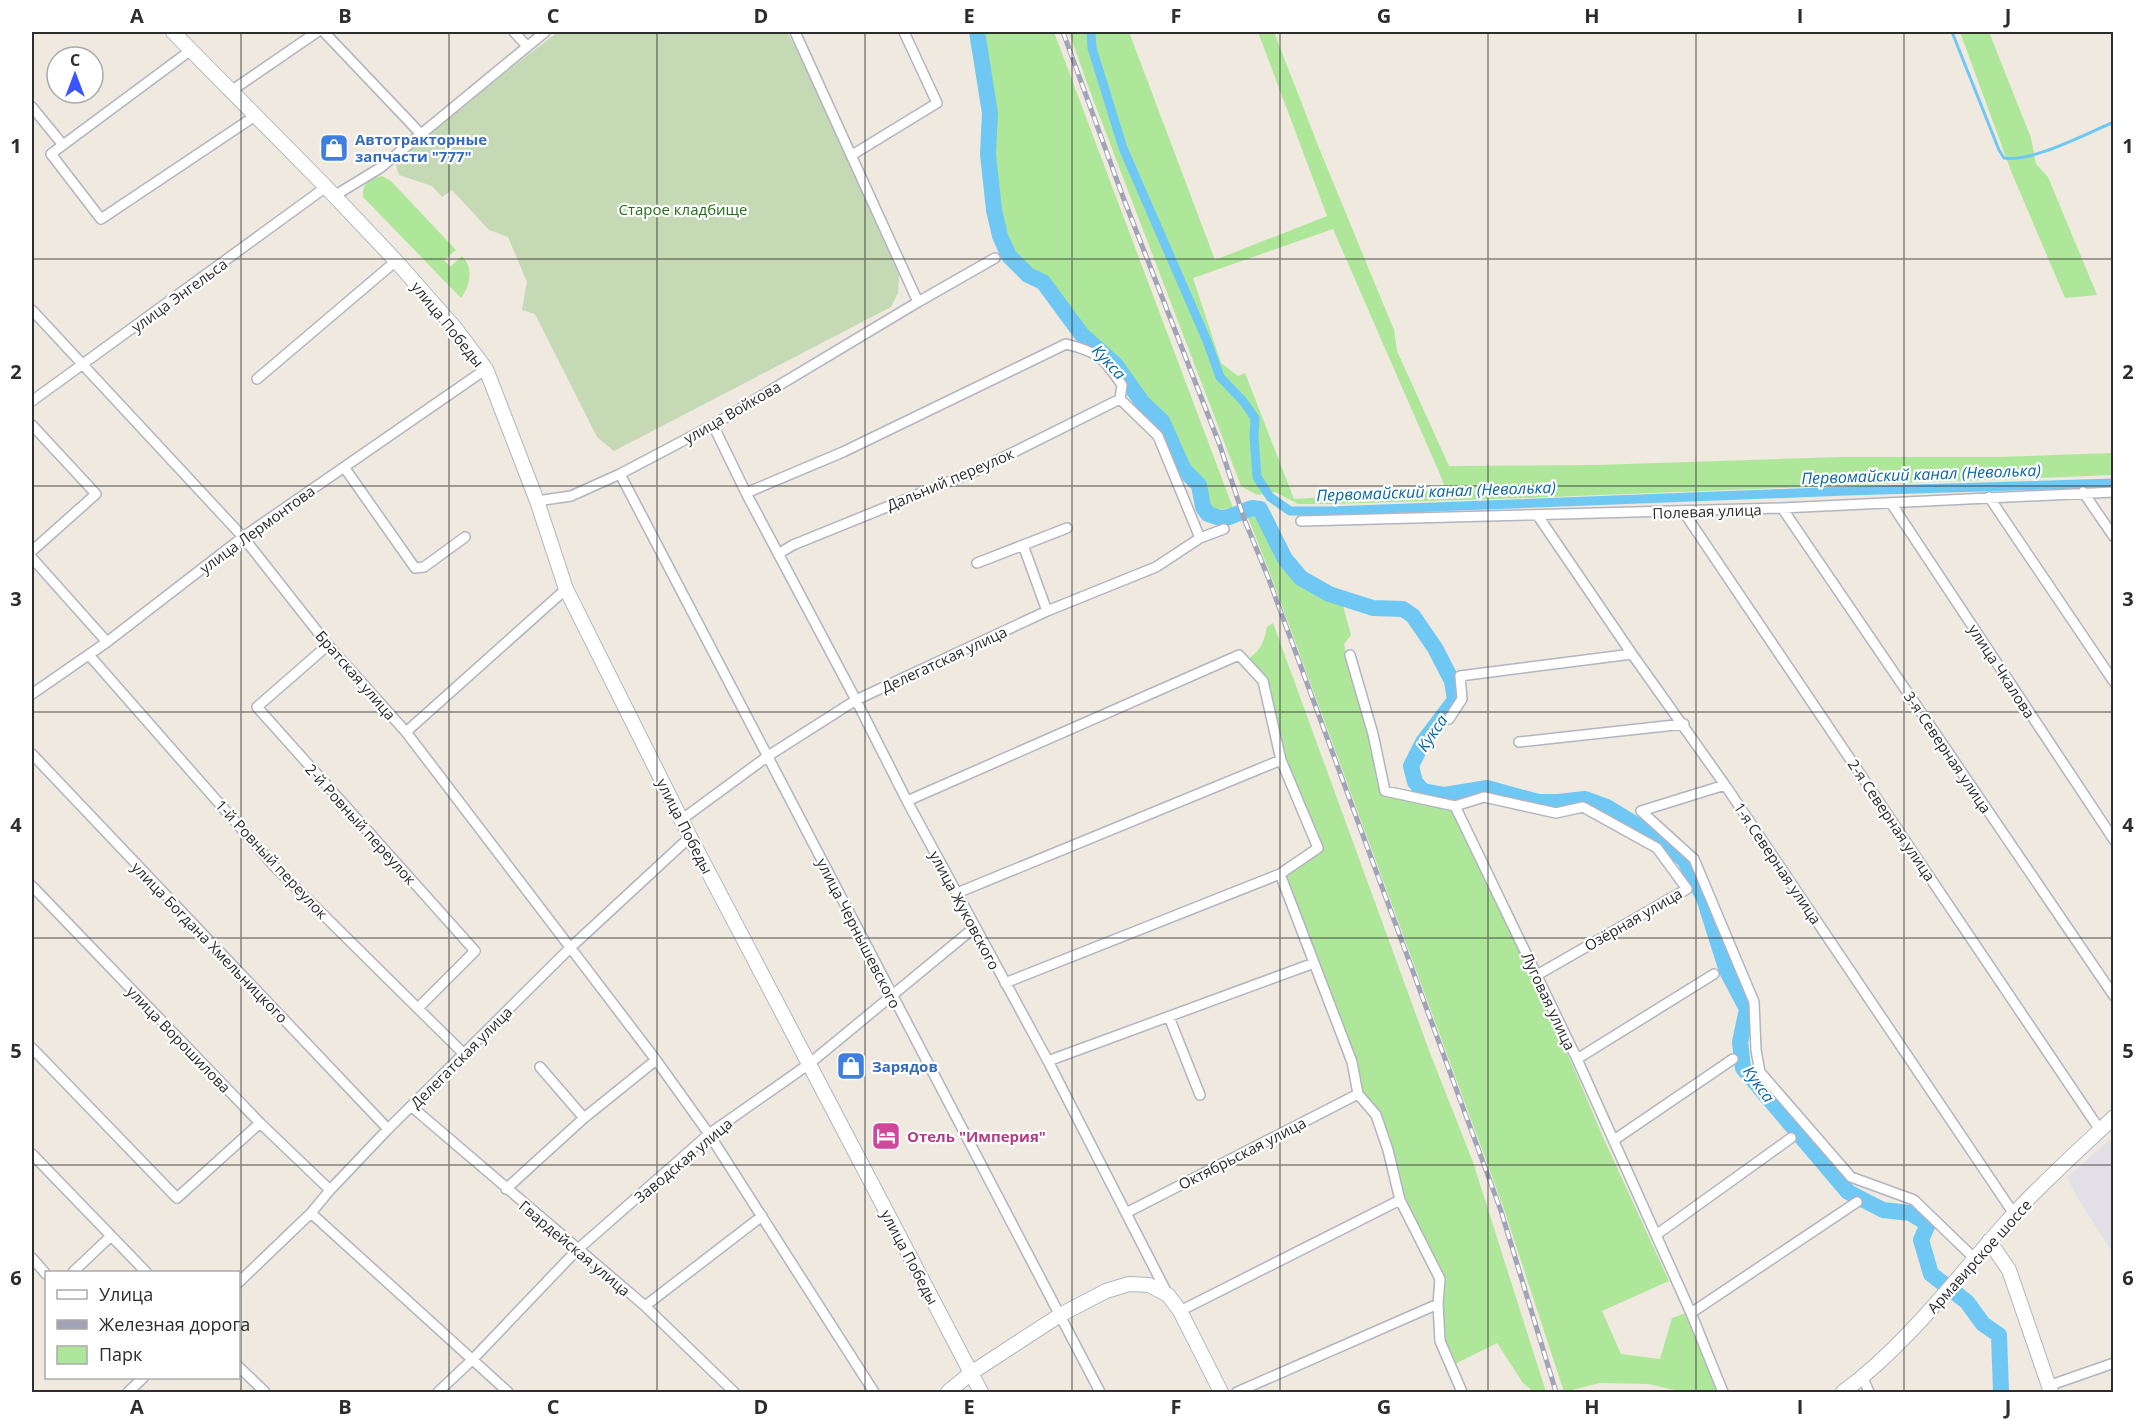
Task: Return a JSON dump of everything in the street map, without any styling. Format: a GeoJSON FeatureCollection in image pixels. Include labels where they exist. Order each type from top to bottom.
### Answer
{"type":"FeatureCollection","features":[{"type":"Feature","properties":{"kind":"street","name":"улица Победы"},"geometry":{"type":"LineString","coordinates":[[173,32],[396,261],[455,328],[486,369],[537,501],[566,589],[681,820],[981,1392]]}},
{"type":"Feature","properties":{"kind":"street"},"geometry":{"type":"LineString","coordinates":[[231,91],[317,32]]}},
{"type":"Feature","properties":{"kind":"street"},"geometry":{"type":"LineString","coordinates":[[324,32],[420,134]]}},
{"type":"Feature","properties":{"kind":"street"},"geometry":{"type":"LineString","coordinates":[[514,32],[527,46]]}},
{"type":"Feature","properties":{"kind":"street","name":"улица Энгельса"},"geometry":{"type":"LineString","coordinates":[[32,401],[330,192],[380,168],[545,32]]}},
{"type":"Feature","properties":{"kind":"street"},"geometry":{"type":"LineString","coordinates":[[795,32],[918,302]]}},
{"type":"Feature","properties":{"kind":"street"},"geometry":{"type":"LineString","coordinates":[[852,155],[937,103],[903,32]]}},
{"type":"Feature","properties":{"kind":"street"},"geometry":{"type":"LineString","coordinates":[[191,50],[51,154],[100,219],[255,116]]}},
{"type":"Feature","properties":{"kind":"street"},"geometry":{"type":"LineString","coordinates":[[32,107],[63,145]]}},
{"type":"Feature","properties":{"kind":"street","name":"улица Войкова"},"geometry":{"type":"LineString","coordinates":[[537,501],[571,496],[620,474],[713,425],[995,258]]}},
{"type":"Feature","properties":{"kind":"street"},"geometry":{"type":"LineString","coordinates":[[256,379],[396,261]]}},
{"type":"Feature","properties":{"kind":"street","name":"Братская улица"},"geometry":{"type":"LineString","coordinates":[[32,310],[243,537],[328,645],[406,732],[656,1060],[709,1134],[874,1392]]}},
{"type":"Feature","properties":{"kind":"street"},"geometry":{"type":"LineString","coordinates":[[746,493],[843,452],[1066,344],[1092,351],[1111,368],[1122,385],[1120,399],[1158,436],[1200,538]]}},
{"type":"Feature","properties":{"kind":"street","name":"улица Лермонтова"},"geometry":{"type":"LineString","coordinates":[[32,694],[107,642],[243,537],[486,369]]}},
{"type":"Feature","properties":{"kind":"street","name":"Дальний переулок"},"geometry":{"type":"LineString","coordinates":[[778,554],[794,545],[978,470],[1120,399]]}},
{"type":"Feature","properties":{"kind":"street"},"geometry":{"type":"LineString","coordinates":[[32,425],[96,494],[32,551]]}},
{"type":"Feature","properties":{"kind":"street","name":"улица Жуковского"},"geometry":{"type":"LineString","coordinates":[[713,425],[746,493],[907,801],[1048,1061],[1221,1392]]}},
{"type":"Feature","properties":{"kind":"street"},"geometry":{"type":"LineString","coordinates":[[344,467],[415,567],[424,567],[465,537]]}},
{"type":"Feature","properties":{"kind":"street","name":"улица Чернышевского"},"geometry":{"type":"LineString","coordinates":[[620,474],[1100,1392]]}},
{"type":"Feature","properties":{"kind":"street"},"geometry":{"type":"LineString","coordinates":[[2083,492],[2114,537]]}},
{"type":"Feature","properties":{"kind":"street","name":"Полевая улица"},"geometry":{"type":"LineString","coordinates":[[1301,521],[1782,508],[2114,492]]}},
{"type":"Feature","properties":{"kind":"street"},"geometry":{"type":"LineString","coordinates":[[1989,497],[2114,682]]}},
{"type":"Feature","properties":{"kind":"street","name":"улица Чкалова"},"geometry":{"type":"LineString","coordinates":[[1891,502],[2114,840]]}},
{"type":"Feature","properties":{"kind":"street","name":"3-я Северная улица"},"geometry":{"type":"LineString","coordinates":[[1782,508],[2114,996]]}},
{"type":"Feature","properties":{"kind":"street","name":"2-я Северная улица"},"geometry":{"type":"LineString","coordinates":[[1683,511],[2100,1130]]}},
{"type":"Feature","properties":{"kind":"street","name":"1-я Северная улица"},"geometry":{"type":"LineString","coordinates":[[1538,516],[1632,654],[1684,724],[2014,1214]]}},
{"type":"Feature","properties":{"kind":"street"},"geometry":{"type":"LineString","coordinates":[[977,563],[1067,528]]}},
{"type":"Feature","properties":{"kind":"street","name":"Делегатская улица"},"geometry":{"type":"LineString","coordinates":[[681,820],[768,756],[856,700],[1047,611],[1156,567],[1200,538],[1224,529]]}},
{"type":"Feature","properties":{"kind":"street"},"geometry":{"type":"LineString","coordinates":[[1023,545],[1047,611]]}},
{"type":"Feature","properties":{"kind":"street"},"geometry":{"type":"LineString","coordinates":[[32,558],[107,642]]}},
{"type":"Feature","properties":{"kind":"street"},"geometry":{"type":"LineString","coordinates":[[406,732],[566,589]]}},
{"type":"Feature","properties":{"kind":"street","name":"2-й Ровный переулок"},"geometry":{"type":"LineString","coordinates":[[328,645],[257,707],[475,951],[418,1008]]}},
{"type":"Feature","properties":{"kind":"street"},"geometry":{"type":"LineString","coordinates":[[1449,719],[1462,699],[1460,676],[1632,654]]}},
{"type":"Feature","properties":{"kind":"street","name":"1-й Ровный переулок"},"geometry":{"type":"LineString","coordinates":[[89,655],[275,867],[464,1054]]}},
{"type":"Feature","properties":{"kind":"street"},"geometry":{"type":"LineString","coordinates":[[907,801],[1239,655],[1263,681],[1281,760],[1318,848],[1280,874],[1005,982]]}},
{"type":"Feature","properties":{"kind":"street"},"geometry":{"type":"LineString","coordinates":[[1350,655],[1373,734],[1385,791],[1455,806]]}},
{"type":"Feature","properties":{"kind":"street"},"geometry":{"type":"LineString","coordinates":[[1519,742],[1684,724]]}},
{"type":"Feature","properties":{"kind":"street","name":"улица Богдана Хмельницкого"},"geometry":{"type":"LineString","coordinates":[[32,754],[388,1129]]}},
{"type":"Feature","properties":{"kind":"street"},"geometry":{"type":"LineString","coordinates":[[957,893],[1281,760]]}},
{"type":"Feature","properties":{"kind":"street"},"geometry":{"type":"LineString","coordinates":[[1725,785],[1641,811],[1694,859],[1754,1002],[1756,1050],[1760,1072],[1851,1177],[1914,1200],[1974,1258]]}},
{"type":"Feature","properties":{"kind":"street","name":"Озёрная улица"},"geometry":{"type":"LineString","coordinates":[[1455,806],[1484,797],[1556,813],[1583,807],[1657,848],[1687,889],[1537,975]]}},
{"type":"Feature","properties":{"kind":"street","name":"Луговая улица"},"geometry":{"type":"LineString","coordinates":[[1455,806],[1614,1140],[1691,1313],[1723,1392]]}},
{"type":"Feature","properties":{"kind":"street","name":"Делегатская улица"},"geometry":{"type":"LineString","coordinates":[[240,1281],[311,1214],[330,1190],[388,1129],[570,948],[690,837]]}},
{"type":"Feature","properties":{"kind":"street"},"geometry":{"type":"LineString","coordinates":[[1280,874],[1352,1062],[1358,1094],[1376,1115],[1388,1150],[1400,1200],[1440,1279],[1438,1304],[1440,1341],[1462,1392]]}},
{"type":"Feature","properties":{"kind":"street","name":"улица Ворошилова"},"geometry":{"type":"LineString","coordinates":[[32,886],[260,1123],[330,1190]]}},
{"type":"Feature","properties":{"kind":"street","name":"Заводская улица"},"geometry":{"type":"LineString","coordinates":[[438,1392],[578,1250],[709,1134],[809,1064],[975,927]]}},
{"type":"Feature","properties":{"kind":"street"},"geometry":{"type":"LineString","coordinates":[[1048,1061],[1314,963]]}},
{"type":"Feature","properties":{"kind":"street"},"geometry":{"type":"LineString","coordinates":[[1576,1059],[1714,974]]}},
{"type":"Feature","properties":{"kind":"street"},"geometry":{"type":"LineString","coordinates":[[1169,1017],[1200,1095]]}},
{"type":"Feature","properties":{"kind":"street"},"geometry":{"type":"LineString","coordinates":[[32,1048],[177,1198],[260,1123]]}},
{"type":"Feature","properties":{"kind":"street"},"geometry":{"type":"LineString","coordinates":[[1614,1140],[1733,1059]]}},
{"type":"Feature","properties":{"kind":"street"},"geometry":{"type":"LineString","coordinates":[[506,1189],[584,1118],[656,1060]]}},
{"type":"Feature","properties":{"kind":"street"},"geometry":{"type":"LineString","coordinates":[[540,1067],[584,1118]]}},
{"type":"Feature","properties":{"kind":"street","name":"Октябрьская улица"},"geometry":{"type":"LineString","coordinates":[[1126,1213],[1358,1094]]}},
{"type":"Feature","properties":{"kind":"street","name":"Гвардейская улица"},"geometry":{"type":"LineString","coordinates":[[412,1107],[645,1306],[734,1392]]}},
{"type":"Feature","properties":{"kind":"street","name":"Армавирское шоссе"},"geometry":{"type":"LineString","coordinates":[[1843,1392],[1863,1378],[1941,1299],[2014,1214],[2114,1117]]}},
{"type":"Feature","properties":{"kind":"street"},"geometry":{"type":"LineString","coordinates":[[1656,1235],[1791,1138]]}},
{"type":"Feature","properties":{"kind":"street"},"geometry":{"type":"LineString","coordinates":[[32,1154],[145,1271]]}},
{"type":"Feature","properties":{"kind":"street"},"geometry":{"type":"LineString","coordinates":[[1180,1311],[1400,1200]]}},
{"type":"Feature","properties":{"kind":"street"},"geometry":{"type":"LineString","coordinates":[[1691,1313],[1857,1202]]}},
{"type":"Feature","properties":{"kind":"street"},"geometry":{"type":"LineString","coordinates":[[311,1214],[508,1392]]}},
{"type":"Feature","properties":{"kind":"street"},"geometry":{"type":"LineString","coordinates":[[645,1306],[762,1216]]}},
{"type":"Feature","properties":{"kind":"street"},"geometry":{"type":"LineString","coordinates":[[74,1271],[111,1236]]}},
{"type":"Feature","properties":{"kind":"street"},"geometry":{"type":"LineString","coordinates":[[1989,1241],[2009,1270],[2050,1389],[2114,1363]]}},
{"type":"Feature","properties":{"kind":"street"},"geometry":{"type":"LineString","coordinates":[[32,1258],[45,1274]]}},
{"type":"Feature","properties":{"kind":"street"},"geometry":{"type":"LineString","coordinates":[[948,1392],[971,1373],[1060,1315],[1106,1291],[1129,1284],[1149,1285],[1168,1294]]}},
{"type":"Feature","properties":{"kind":"street"},"geometry":{"type":"LineString","coordinates":[[1237,1392],[1438,1304]]}},
{"type":"Feature","properties":{"kind":"street"},"geometry":{"type":"LineString","coordinates":[[240,1368],[265,1392]]}},
{"type":"Feature","properties":{"kind":"street"},"geometry":{"type":"LineString","coordinates":[[1863,1378],[1869,1392]]}},
{"type":"Feature","properties":{"kind":"street"},"geometry":{"type":"LineString","coordinates":[[128,1392],[140,1379]]}},
{"type":"Feature","properties":{"kind":"shaded area"},"geometry":{"type":"Polygon","coordinates":[[[2113,1137],[2114,1247],[2110,1249],[2067,1177],[2113,1137]]]}},
{"type":"Feature","properties":{"kind":"green space","name":"Старое кладбище"},"geometry":{"type":"Polygon","coordinates":[[[558,32],[787,32],[821,94],[899,275],[898,293],[891,307],[614,451],[597,437],[535,314],[522,310],[527,282],[508,237],[489,230],[452,190],[442,197],[432,186],[399,175],[395,162],[401,152],[558,32]]]}},
{"type":"Feature","properties":{"kind":"green space"},"geometry":{"type":"Polygon","coordinates":[[[981,32],[1054,32],[1233,508],[1214,510],[1207,507],[1202,485],[1187,466],[1166,419],[1143,400],[1118,360],[1106,354],[1084,332],[1047,281],[1030,272],[1012,254],[1003,235],[997,209],[993,112],[981,32]]]}},
{"type":"Feature","properties":{"kind":"green space"},"geometry":{"type":"Polygon","coordinates":[[[1069,32],[1129,32],[1215,260],[1327,216],[1258,32],[1274,32],[1394,330],[1397,351],[1449,466],[1596,465],[1840,457],[1999,457],[2113,453],[2113,475],[1331,504],[1298,504],[1275,492],[1257,495],[1241,486],[1069,32]],[[1333,229],[1193,278],[1221,363],[1238,376],[1245,373],[1294,499],[1442,490],[1444,486],[1333,229]]]}},
{"type":"Feature","properties":{"kind":"green space"},"geometry":{"type":"Polygon","coordinates":[[[1960,32],[1989,32],[2031,138],[2036,164],[2048,177],[2097,295],[2065,298],[2011,171],[1960,32]]]}},
{"type":"Feature","properties":{"kind":"green space"},"geometry":{"type":"Polygon","coordinates":[[[382,176],[391,181],[456,250],[444,260],[450,267],[462,256],[466,261],[469,277],[467,288],[461,298],[363,197],[367,182],[382,176]]]}},
{"type":"Feature","properties":{"kind":"green space"},"geometry":{"type":"Polygon","coordinates":[[[1253,513],[1260,515],[1290,574],[1313,590],[1342,602],[1351,635],[1344,644],[1354,685],[1371,736],[1383,790],[1388,796],[1452,810],[1561,1038],[1603,1137],[1669,1281],[1602,1311],[1621,1354],[1660,1359],[1672,1318],[1686,1313],[1717,1392],[1683,1392],[1648,1384],[1600,1383],[1564,1392],[1504,1209],[1247,515],[1253,513]]]}},
{"type":"Feature","properties":{"kind":"green space"},"geometry":{"type":"Polygon","coordinates":[[[1273,623],[1430,1053],[1473,1162],[1546,1392],[1534,1392],[1523,1383],[1497,1343],[1455,1364],[1445,1339],[1441,1308],[1443,1280],[1405,1198],[1379,1113],[1362,1092],[1355,1059],[1284,876],[1321,851],[1320,840],[1285,758],[1270,688],[1259,670],[1248,659],[1259,649],[1267,627],[1273,623]]]}},
{"type":"Feature","properties":{"kind":"waterway","name":"Кукса"},"geometry":{"type":"LineString","coordinates":[[977,32],[990,113],[988,154],[994,210],[1000,236],[1009,256],[1028,275],[1043,282],[1082,335],[1115,364],[1142,402],[1162,421],[1184,470],[1199,485],[1203,507],[1208,514],[1220,518],[1252,508],[1260,509],[1285,559],[1301,578],[1329,594],[1373,608],[1403,609],[1413,616],[1435,648],[1452,681],[1455,700],[1423,742],[1411,766],[1415,782],[1423,791],[1445,795],[1487,788],[1538,802],[1585,799],[1607,807],[1651,834],[1684,859],[1704,898],[1727,971],[1747,1009],[1740,1042],[1743,1068],[1848,1192],[1883,1210],[1910,1213],[1928,1224],[1921,1240],[1931,1274],[1967,1302],[1983,1324],[1999,1335],[2001,1392]]}},
{"type":"Feature","properties":{"kind":"waterway","name":"Первомайский канал (Неволька)"},"geometry":{"type":"LineString","coordinates":[[1091,32],[1092,48],[1123,148],[1207,341],[1220,377],[1243,401],[1255,418],[1257,477],[1270,497],[1290,511],[2114,483]]}},
{"type":"Feature","properties":{"kind":"waterway"},"geometry":{"type":"LineString","coordinates":[[1952,32],[2004,158],[2044,152],[2114,122]]}},
{"type":"Feature","properties":{"kind":"railway"},"geometry":{"type":"LineString","coordinates":[[1063,32],[1123,197],[1219,443],[1245,521],[1268,577],[1501,1211],[1556,1392]]}},
{"type":"Feature","properties":{"kind":"place","name":"Автотракторные запчасти \"777\""},"geometry":{"type":"Point","coordinates":[334,148]}},
{"type":"Feature","properties":{"kind":"place","name":"Зарядов"},"geometry":{"type":"Point","coordinates":[851,1066]}},
{"type":"Feature","properties":{"kind":"place","name":"Отель \"Империя\""},"geometry":{"type":"Point","coordinates":[886,1136]}}]}
